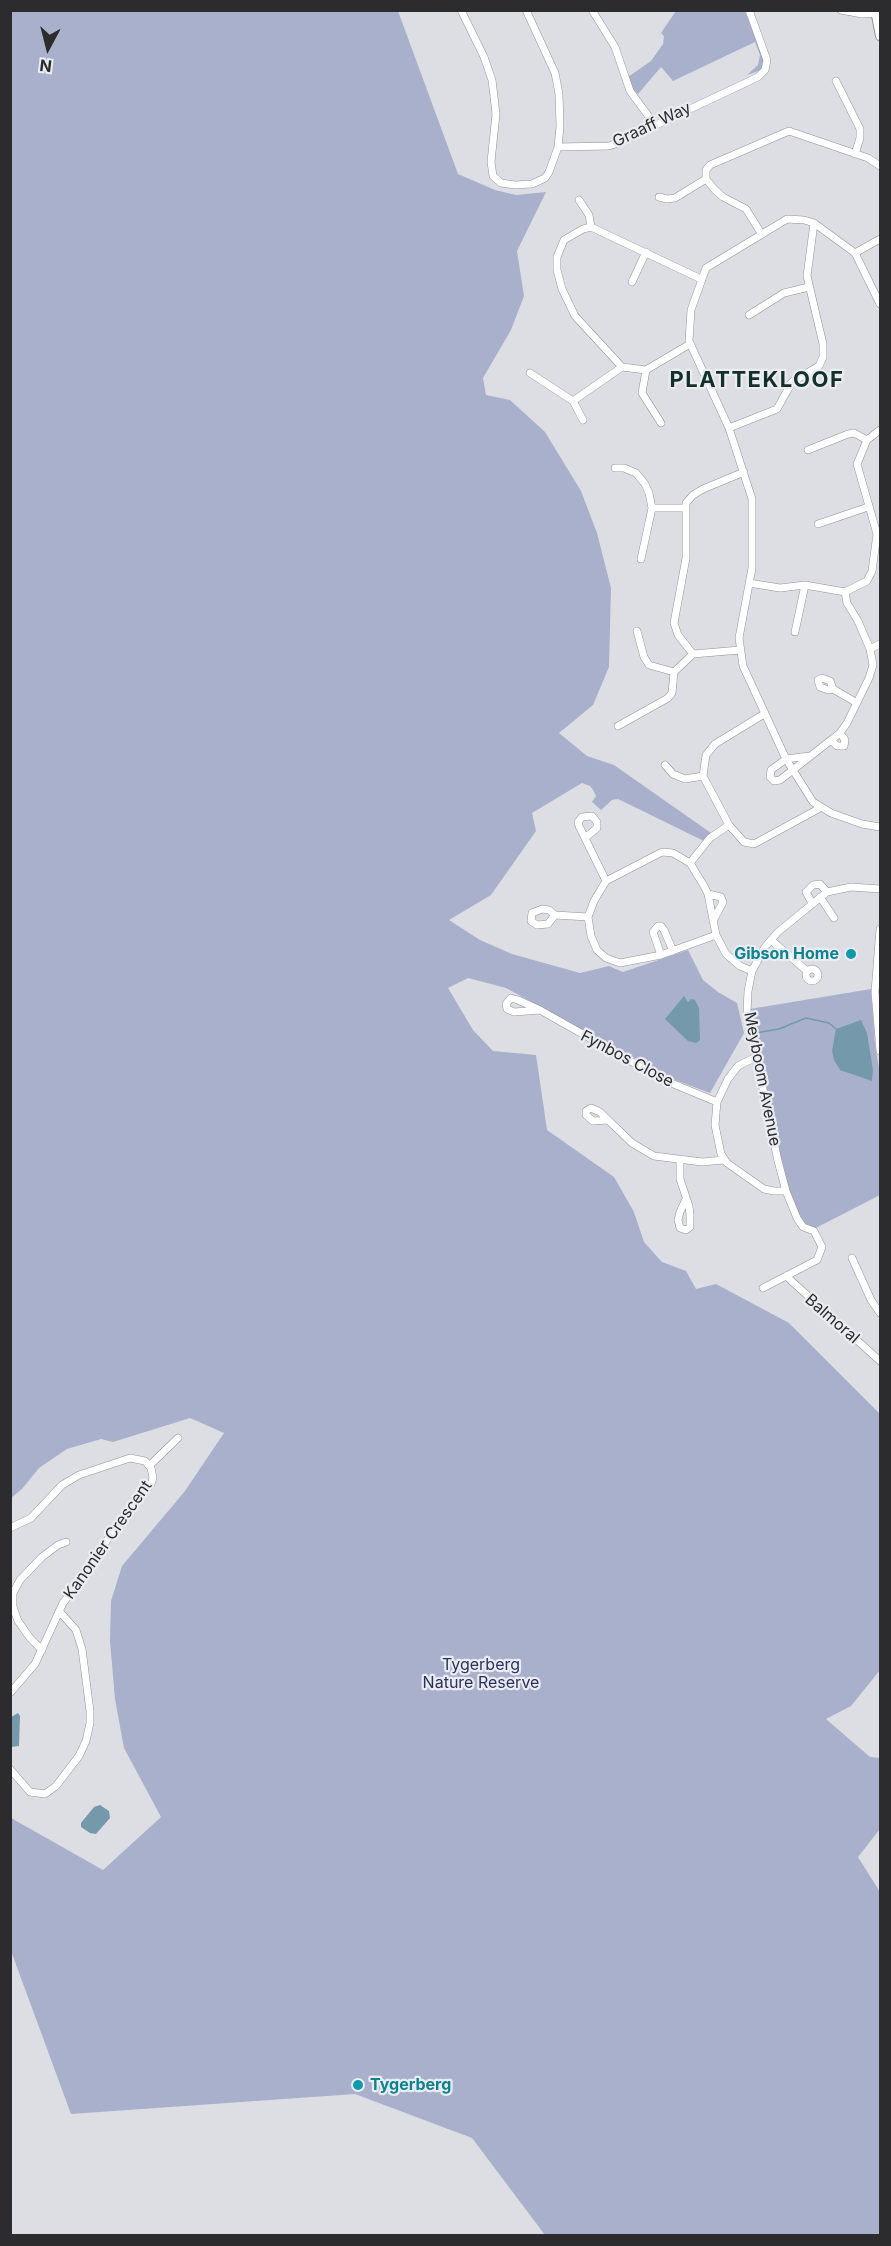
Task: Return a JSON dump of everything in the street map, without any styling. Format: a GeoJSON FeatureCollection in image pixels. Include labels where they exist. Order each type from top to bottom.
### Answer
{"type":"FeatureCollection","features":[{"type":"Feature","properties":{"kind":"main road"},"geometry":{"type":"LineString","coordinates":[[877,12],[880,36]]}},
{"type":"Feature","properties":{"kind":"street"},"geometry":{"type":"LineString","coordinates":[[461,10],[484,57],[492,80],[496,114],[491,162],[493,176],[501,183],[508,185],[539,182],[549,172],[558,147],[559,100],[555,73],[526,10]]}},
{"type":"Feature","properties":{"kind":"street"},"geometry":{"type":"LineString","coordinates":[[592,10],[615,47],[630,91],[655,125]]}},
{"type":"Feature","properties":{"kind":"street","name":"Graaff Way"},"geometry":{"type":"LineString","coordinates":[[558,147],[609,146],[763,73],[767,66],[766,56],[749,10]]}},
{"type":"Feature","properties":{"kind":"street"},"geometry":{"type":"LineString","coordinates":[[841,10],[859,14],[877,12]]}},
{"type":"Feature","properties":{"kind":"street"},"geometry":{"type":"LineString","coordinates":[[836,81],[860,129],[855,154]]}},
{"type":"Feature","properties":{"kind":"street"},"geometry":{"type":"LineString","coordinates":[[761,233],[746,209],[719,194],[706,179],[706,170],[710,165],[789,131],[874,161],[880,166]]}},
{"type":"Feature","properties":{"kind":"street"},"geometry":{"type":"LineString","coordinates":[[659,197],[675,198],[706,179]]}},
{"type":"Feature","properties":{"kind":"street"},"geometry":{"type":"LineString","coordinates":[[579,200],[589,214],[591,227]]}},
{"type":"Feature","properties":{"kind":"street"},"geometry":{"type":"LineString","coordinates":[[880,304],[855,253],[814,223],[787,219],[710,265],[701,279],[691,310],[690,344],[729,428],[744,472],[752,506],[753,558],[739,638],[743,666],[786,759],[813,802],[820,808],[854,822],[880,827]]}},
{"type":"Feature","properties":{"kind":"street"},"geometry":{"type":"LineString","coordinates":[[729,428],[777,409],[792,382],[819,366],[823,357],[823,344],[807,270],[814,223]]}},
{"type":"Feature","properties":{"kind":"street"},"geometry":{"type":"LineString","coordinates":[[690,344],[646,370],[622,367],[575,316],[557,270],[557,257],[564,240],[591,227],[701,279]]}},
{"type":"Feature","properties":{"kind":"street"},"geometry":{"type":"LineString","coordinates":[[855,253],[880,239]]}},
{"type":"Feature","properties":{"kind":"street"},"geometry":{"type":"LineString","coordinates":[[632,282],[646,252]]}},
{"type":"Feature","properties":{"kind":"street"},"geometry":{"type":"LineString","coordinates":[[748,315],[784,293],[809,286]]}},
{"type":"Feature","properties":{"kind":"street"},"geometry":{"type":"LineString","coordinates":[[573,401],[622,367]]}},
{"type":"Feature","properties":{"kind":"street"},"geometry":{"type":"LineString","coordinates":[[646,370],[642,393],[661,423]]}},
{"type":"Feature","properties":{"kind":"street"},"geometry":{"type":"LineString","coordinates":[[530,373],[573,401],[584,420]]}},
{"type":"Feature","properties":{"kind":"street"},"geometry":{"type":"LineString","coordinates":[[749,583],[780,588],[805,585],[845,592],[862,585],[870,577],[879,535],[868,507],[857,464],[867,440],[880,430]]}},
{"type":"Feature","properties":{"kind":"street"},"geometry":{"type":"LineString","coordinates":[[808,450],[848,434],[854,433],[867,440]]}},
{"type":"Feature","properties":{"kind":"street"},"geometry":{"type":"LineString","coordinates":[[615,468],[631,470],[641,478],[649,493],[652,508],[641,559]]}},
{"type":"Feature","properties":{"kind":"street"},"geometry":{"type":"LineString","coordinates":[[693,654],[678,634],[674,623],[686,558],[685,508],[693,495],[744,472]]}},
{"type":"Feature","properties":{"kind":"street"},"geometry":{"type":"LineString","coordinates":[[818,524],[868,507]]}},
{"type":"Feature","properties":{"kind":"street"},"geometry":{"type":"LineString","coordinates":[[652,508],[685,508]]}},
{"type":"Feature","properties":{"kind":"street"},"geometry":{"type":"LineString","coordinates":[[795,632],[805,585]]}},
{"type":"Feature","properties":{"kind":"street"},"geometry":{"type":"LineString","coordinates":[[810,756],[786,759],[771,770],[770,777],[777,781],[794,771],[840,733],[857,703],[873,665],[870,648],[847,603],[845,592]]}},
{"type":"Feature","properties":{"kind":"street"},"geometry":{"type":"LineString","coordinates":[[637,631],[644,657],[649,665],[674,672]]}},
{"type":"Feature","properties":{"kind":"street"},"geometry":{"type":"LineString","coordinates":[[870,648],[880,644]]}},
{"type":"Feature","properties":{"kind":"street"},"geometry":{"type":"LineString","coordinates":[[618,726],[668,698],[673,687],[674,672],[693,654],[740,650]]}},
{"type":"Feature","properties":{"kind":"street"},"geometry":{"type":"LineString","coordinates":[[833,689],[857,703]]}},
{"type":"Feature","properties":{"kind":"street"},"geometry":{"type":"LineString","coordinates":[[764,714],[709,750],[704,762],[703,776],[729,825],[744,842],[754,844],[820,808]]}},
{"type":"Feature","properties":{"kind":"street"},"geometry":{"type":"LineString","coordinates":[[831,740],[837,746],[844,746],[840,733]]}},
{"type":"Feature","properties":{"kind":"street"},"geometry":{"type":"LineString","coordinates":[[665,765],[674,774],[685,779],[703,776]]}},
{"type":"Feature","properties":{"kind":"street"},"geometry":{"type":"LineString","coordinates":[[690,863],[710,838],[729,825]]}},
{"type":"Feature","properties":{"kind":"street"},"geometry":{"type":"LineString","coordinates":[[585,838],[606,881]]}},
{"type":"Feature","properties":{"kind":"street"},"geometry":{"type":"LineString","coordinates":[[716,935],[661,955],[628,963],[612,961],[597,950],[593,944],[588,917],[606,881],[662,852],[673,853],[690,863],[708,894],[716,935],[732,961],[752,971]]}},
{"type":"Feature","properties":{"kind":"street"},"geometry":{"type":"LineString","coordinates":[[812,903],[806,892],[813,885],[820,884],[834,918]]}},
{"type":"Feature","properties":{"kind":"street","name":"Meyboom Avenue"},"geometry":{"type":"LineString","coordinates":[[786,1276],[813,1262],[819,1257],[822,1247],[814,1231],[801,1225],[786,1191],[756,1057],[747,1005],[752,971],[771,940],[823,895],[851,887],[880,889]]}},
{"type":"Feature","properties":{"kind":"street"},"geometry":{"type":"LineString","coordinates":[[708,894],[721,897],[723,902],[713,921]]}},
{"type":"Feature","properties":{"kind":"street"},"geometry":{"type":"LineString","coordinates":[[555,915],[588,917]]}},
{"type":"Feature","properties":{"kind":"street"},"geometry":{"type":"LineString","coordinates":[[661,955],[653,932],[658,926],[664,930],[674,951]]}},
{"type":"Feature","properties":{"kind":"street"},"geometry":{"type":"LineString","coordinates":[[880,929],[875,992],[880,1051]]}},
{"type":"Feature","properties":{"kind":"street"},"geometry":{"type":"LineString","coordinates":[[771,940],[807,971]]}},
{"type":"Feature","properties":{"kind":"street","name":"Fynbos Close"},"geometry":{"type":"LineString","coordinates":[[540,1010],[664,1080],[717,1102]]}},
{"type":"Feature","properties":{"kind":"street"},"geometry":{"type":"LineString","coordinates":[[724,1160],[716,1125],[717,1102],[728,1079],[738,1066],[756,1057]]}},
{"type":"Feature","properties":{"kind":"street"},"geometry":{"type":"LineString","coordinates":[[608,1120],[641,1150],[660,1158],[702,1162],[724,1160],[764,1188],[786,1191]]}},
{"type":"Feature","properties":{"kind":"street"},"geometry":{"type":"LineString","coordinates":[[680,1160],[679,1172],[686,1199]]}},
{"type":"Feature","properties":{"kind":"street"},"geometry":{"type":"LineString","coordinates":[[852,1258],[871,1300],[880,1313]]}},
{"type":"Feature","properties":{"kind":"street"},"geometry":{"type":"LineString","coordinates":[[763,1288],[786,1276]]}},
{"type":"Feature","properties":{"kind":"street","name":"Balmoral"},"geometry":{"type":"LineString","coordinates":[[786,1276],[880,1360]]}},
{"type":"Feature","properties":{"kind":"street"},"geometry":{"type":"LineString","coordinates":[[150,1465],[178,1438]]}},
{"type":"Feature","properties":{"kind":"street","name":"Kanonier Crescent"},"geometry":{"type":"LineString","coordinates":[[10,1528],[32,1518],[62,1485],[79,1474],[130,1458],[140,1458],[150,1465],[153,1473],[151,1484],[114,1529],[87,1574],[59,1611],[42,1650],[27,1676],[10,1693]]}},
{"type":"Feature","properties":{"kind":"street"},"geometry":{"type":"LineString","coordinates":[[42,1650],[18,1621],[13,1607],[14,1593],[20,1580],[42,1557],[66,1542]]}},
{"type":"Feature","properties":{"kind":"street"},"geometry":{"type":"LineString","coordinates":[[10,1769],[30,1792],[45,1794],[56,1786],[79,1756],[86,1741],[90,1711],[82,1649],[76,1630],[59,1611]]}},
{"type":"Feature","properties":{"kind":"green space","name":"Tygerberg Nature Reserve"},"geometry":{"type":"Polygon","coordinates":[[[11,11],[398,11],[458,174],[495,190],[516,195],[546,192],[517,251],[524,296],[511,330],[483,378],[486,395],[510,400],[545,432],[581,491],[597,533],[611,588],[609,667],[593,705],[559,733],[587,756],[614,765],[711,833],[704,841],[618,799],[612,800],[601,810],[592,802],[596,796],[593,790],[582,783],[532,813],[536,831],[491,895],[449,920],[480,940],[512,954],[580,973],[609,966],[623,972],[688,950],[703,980],[737,1003],[744,1033],[710,1093],[675,1080],[506,988],[468,978],[448,988],[473,1030],[493,1051],[536,1055],[547,1130],[614,1177],[634,1212],[644,1242],[662,1262],[686,1271],[696,1289],[716,1284],[789,1323],[880,1414],[880,1670],[851,1706],[826,1719],[870,1757],[880,1758],[880,1829],[858,1857],[880,1892],[880,2235],[545,2235],[472,2138],[355,2094],[71,2114],[11,1951],[11,1818],[103,1870],[161,1817],[124,1748],[115,1699],[110,1641],[111,1601],[122,1566],[185,1491],[224,1433],[190,1418],[113,1442],[101,1439],[67,1449],[39,1468],[22,1489],[11,1498],[11,11]]]}},
{"type":"Feature","properties":{"kind":"green space"},"geometry":{"type":"Polygon","coordinates":[[[676,11],[745,11],[764,59],[761,70],[747,75],[758,65],[760,55],[755,42],[673,81],[661,67],[638,94],[633,90],[628,77],[651,61],[663,44],[664,36],[661,33],[676,11]]]}},
{"type":"Feature","properties":{"kind":"green space"},"geometry":{"type":"Polygon","coordinates":[[[871,989],[875,1045],[880,1073],[880,1195],[808,1232],[793,1206],[787,1188],[750,1009],[871,989]]]}},
{"type":"Feature","properties":{"kind":"shaded area"},"geometry":{"type":"Polygon","coordinates":[[[684,996],[688,1002],[691,999],[695,1000],[699,1008],[700,1040],[696,1043],[688,1041],[665,1019],[684,996]]]}},
{"type":"Feature","properties":{"kind":"shaded area"},"geometry":{"type":"Polygon","coordinates":[[[861,1020],[867,1033],[873,1070],[872,1081],[840,1070],[832,1051],[836,1029],[861,1020]]]}},
{"type":"Feature","properties":{"kind":"shaded area"},"geometry":{"type":"Polygon","coordinates":[[[18,1713],[20,1716],[19,1746],[11,1747],[11,1717],[18,1713]]]}},
{"type":"Feature","properties":{"kind":"shaded area"},"geometry":{"type":"Polygon","coordinates":[[[100,1805],[109,1811],[110,1818],[96,1834],[90,1833],[81,1827],[81,1823],[94,1807],[100,1805]]]}},
{"type":"Feature","properties":{"kind":"waterway"},"geometry":{"type":"LineString","coordinates":[[755,1033],[779,1029],[806,1018],[829,1023],[836,1029]]}},
{"type":"Feature","properties":{"kind":"place","name":"Gibson Home"},"geometry":{"type":"Point","coordinates":[851,954]}},
{"type":"Feature","properties":{"kind":"place","name":"Tygerberg"},"geometry":{"type":"Point","coordinates":[358,2085]}},
{"type":"Feature","properties":{"kind":"district","name":"PLATTEKLOOF"},"geometry":{"type":"Point","coordinates":[757,380]}}]}
